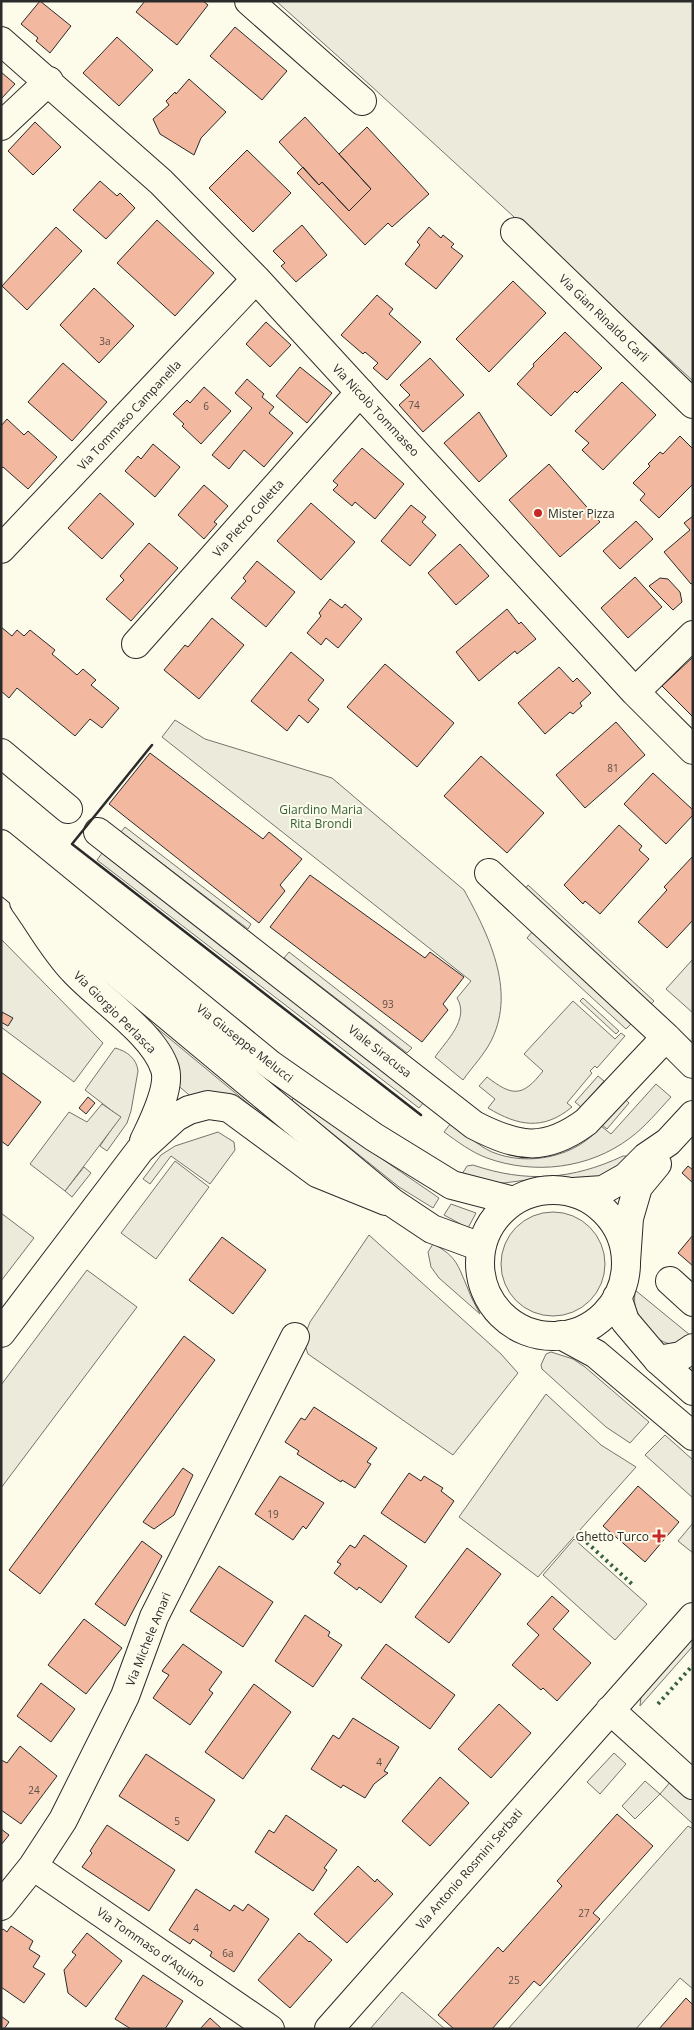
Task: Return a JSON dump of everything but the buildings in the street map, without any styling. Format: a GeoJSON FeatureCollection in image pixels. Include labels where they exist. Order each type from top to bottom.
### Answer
{"type":"FeatureCollection","features":[{"type":"Feature","properties":{"kind":"street"},"geometry":{"type":"LineString","coordinates":[[249,1],[362,101]]}},
{"type":"Feature","properties":{"kind":"street","name":"Via Nicolò Tommaseo"},"geometry":{"type":"LineString","coordinates":[[1,41],[162,182],[256,279],[635,692],[693,750]]}},
{"type":"Feature","properties":{"kind":"street"},"geometry":{"type":"LineString","coordinates":[[1,126],[49,82]]}},
{"type":"Feature","properties":{"kind":"street","name":"Via Gian Rinaldo Carli"},"geometry":{"type":"LineString","coordinates":[[515,232],[693,404]]}},
{"type":"Feature","properties":{"kind":"street","name":"Via Tommaso Campanella"},"geometry":{"type":"LineString","coordinates":[[1,549],[256,279]]}},
{"type":"Feature","properties":{"kind":"street","name":"Via Pietro Colletta"},"geometry":{"type":"LineString","coordinates":[[136,644],[360,392]]}},
{"type":"Feature","properties":{"kind":"street"},"geometry":{"type":"LineString","coordinates":[[635,692],[693,635]]}},
{"type":"Feature","properties":{"kind":"street"},"geometry":{"type":"LineString","coordinates":[[1,753],[68,809]]}},
{"type":"Feature","properties":{"kind":"street","name":"Viale Siracusa"},"geometry":{"type":"LineString","coordinates":[[98,832],[474,1125],[500,1139],[529,1144],[547,1142],[576,1130],[586,1122],[666,1037]]}},
{"type":"Feature","properties":{"kind":"street","name":"Via Giuseppe Melucci"},"geometry":{"type":"LineString","coordinates":[[1,844],[271,1065],[374,1137],[452,1185],[514,1200]]}},
{"type":"Feature","properties":{"kind":"street"},"geometry":{"type":"LineString","coordinates":[[489,873],[693,1064]]}},
{"type":"Feature","properties":{"kind":"street"},"geometry":{"type":"LineString","coordinates":[[7,882],[393,1204],[432,1229],[481,1247]]}},
{"type":"Feature","properties":{"kind":"street","name":"Via Giorgio Perlasca"},"geometry":{"type":"LineString","coordinates":[[7,882],[72,969],[156,1050],[166,1071],[164,1091],[160,1106],[140,1150]]}},
{"type":"Feature","properties":{"kind":"street","name":"Via Giorgio Perlasca"},"geometry":{"type":"LineString","coordinates":[[1,1333],[140,1150],[176,1118],[189,1110],[208,1105],[229,1108],[316,1173],[393,1204]]}},
{"type":"Feature","properties":{"kind":"street"},"geometry":{"type":"LineString","coordinates":[[572,1192],[603,1190],[626,1177],[646,1157],[668,1142],[693,1115]]}},
{"type":"Feature","properties":{"kind":"street"},"geometry":{"type":"LineString","coordinates":[[626,1262],[619,1232],[611,1218],[587,1198],[558,1189],[542,1190],[528,1194],[514,1200],[502,1210],[485,1233],[479,1262],[481,1278],[493,1306],[516,1326],[545,1336],[561,1335],[575,1332],[599,1319],[617,1297],[624,1280],[626,1262],[629,1218],[638,1187],[656,1166],[668,1142]]}},
{"type":"Feature","properties":{"kind":"street"},"geometry":{"type":"LineString","coordinates":[[670,1281],[693,1302]]}},
{"type":"Feature","properties":{"kind":"street"},"geometry":{"type":"LineString","coordinates":[[617,1297],[625,1322],[658,1360],[693,1391]]}},
{"type":"Feature","properties":{"kind":"street"},"geometry":{"type":"LineString","coordinates":[[561,1335],[596,1354],[693,1436]]}},
{"type":"Feature","properties":{"kind":"street","name":"Via Michele Amari"},"geometry":{"type":"LineString","coordinates":[[1,1906],[32,1866],[63,1820],[126,1696],[154,1617],[294,1337]]}},
{"type":"Feature","properties":{"kind":"street"},"geometry":{"type":"LineString","coordinates":[[658,1360],[680,1356],[693,1348]]}},
{"type":"Feature","properties":{"kind":"street","name":"Via Antonio Rosmini Serbati"},"geometry":{"type":"LineString","coordinates":[[329,2029],[693,1617]]}},
{"type":"Feature","properties":{"kind":"street"},"geometry":{"type":"LineString","coordinates":[[610,1710],[693,1785]]}},
{"type":"Feature","properties":{"kind":"street","name":"Via Tommaso d'Aquino"},"geometry":{"type":"LineString","coordinates":[[32,1866],[270,2029]]}},
{"type":"Feature","properties":{"kind":"green space"},"geometry":{"type":"Polygon","coordinates":[[[276,1],[693,1],[693,381],[370,85],[276,1]]]}},
{"type":"Feature","properties":{"kind":"green space","name":"Giardino Maria Rita Brondi"},"geometry":{"type":"Polygon","coordinates":[[[175,720],[205,739],[332,778],[464,890],[490,943],[500,981],[501,1001],[499,1020],[492,1039],[463,1080],[435,1057],[459,1022],[461,1014],[457,998],[471,981],[162,737],[175,720]]]}},
{"type":"Feature","properties":{"kind":"green space"},"geometry":{"type":"Polygon","coordinates":[[[1,939],[103,1043],[74,1082],[1,1027],[1,939]]]}},
{"type":"Feature","properties":{"kind":"green space"},"geometry":{"type":"Polygon","coordinates":[[[117,995],[274,1125],[194,1099],[175,1083],[117,995]]]}},
{"type":"Feature","properties":{"kind":"green space"},"geometry":{"type":"Polygon","coordinates":[[[583,998],[619,1031],[616,1034],[580,1001],[583,998]]]}},
{"type":"Feature","properties":{"kind":"green space"},"geometry":{"type":"Polygon","coordinates":[[[573,1001],[615,1039],[621,1033],[625,1036],[597,1068],[595,1066],[590,1071],[592,1073],[567,1103],[572,1107],[561,1115],[541,1123],[520,1122],[488,1108],[495,1099],[479,1086],[487,1077],[503,1088],[516,1091],[523,1090],[536,1080],[543,1071],[524,1054],[573,1001]]]}},
{"type":"Feature","properties":{"kind":"green space"},"geometry":{"type":"Polygon","coordinates":[[[115,1048],[131,1056],[136,1063],[138,1071],[127,1123],[107,1151],[100,1146],[120,1117],[85,1090],[115,1048]]]}},
{"type":"Feature","properties":{"kind":"green space"},"geometry":{"type":"Polygon","coordinates":[[[656,1084],[671,1097],[646,1124],[630,1138],[614,1148],[597,1157],[579,1162],[561,1166],[542,1167],[505,1163],[476,1153],[444,1132],[451,1123],[476,1143],[492,1152],[521,1159],[551,1156],[579,1145],[591,1137],[601,1126],[611,1134],[656,1084]]]}},
{"type":"Feature","properties":{"kind":"green space"},"geometry":{"type":"Polygon","coordinates":[[[293,1098],[439,1198],[433,1208],[399,1187],[292,1101],[293,1098]]]}},
{"type":"Feature","properties":{"kind":"green space"},"geometry":{"type":"Polygon","coordinates":[[[218,1132],[234,1142],[235,1150],[210,1184],[171,1156],[150,1184],[143,1179],[161,1155],[175,1146],[218,1132]]]}},
{"type":"Feature","properties":{"kind":"green space"},"geometry":{"type":"Polygon","coordinates":[[[623,1156],[630,1160],[606,1177],[578,1181],[549,1177],[504,1183],[484,1181],[462,1174],[467,1166],[473,1165],[512,1175],[549,1176],[567,1174],[586,1170],[623,1156]]]}},
{"type":"Feature","properties":{"kind":"green space"},"geometry":{"type":"Polygon","coordinates":[[[84,1167],[91,1173],[72,1197],[65,1191],[84,1167]]]}},
{"type":"Feature","properties":{"kind":"green space"},"geometry":{"type":"Polygon","coordinates":[[[451,1204],[476,1213],[468,1228],[444,1215],[451,1204]]]}},
{"type":"Feature","properties":{"kind":"green space"},"geometry":{"type":"Polygon","coordinates":[[[553,1212],[573,1216],[582,1220],[590,1227],[597,1235],[601,1244],[605,1264],[601,1284],[597,1293],[590,1301],[582,1308],[573,1312],[553,1316],[533,1312],[524,1308],[516,1301],[509,1293],[505,1284],[501,1264],[505,1244],[509,1235],[516,1227],[524,1220],[533,1216],[553,1212]]]}},
{"type":"Feature","properties":{"kind":"green space"},"geometry":{"type":"Polygon","coordinates":[[[369,1235],[501,1354],[518,1373],[453,1455],[308,1354],[303,1340],[310,1322],[369,1235]]]}},
{"type":"Feature","properties":{"kind":"green space"},"geometry":{"type":"Polygon","coordinates":[[[433,1244],[441,1248],[456,1262],[480,1314],[439,1278],[431,1267],[428,1252],[433,1244]]]}},
{"type":"Feature","properties":{"kind":"green space"},"geometry":{"type":"Polygon","coordinates":[[[635,1290],[690,1335],[682,1342],[674,1344],[665,1343],[657,1338],[643,1323],[638,1314],[635,1303],[635,1290]]]}},
{"type":"Feature","properties":{"kind":"green space"},"geometry":{"type":"Polygon","coordinates":[[[551,1352],[573,1359],[585,1367],[649,1422],[630,1443],[606,1427],[542,1369],[541,1365],[546,1354],[551,1352]]]}},
{"type":"Feature","properties":{"kind":"green space"},"geometry":{"type":"Polygon","coordinates":[[[546,1394],[601,1445],[636,1467],[538,1577],[459,1517],[546,1394]]]}},
{"type":"Feature","properties":{"kind":"green space"},"geometry":{"type":"Polygon","coordinates":[[[665,1435],[693,1460],[693,1498],[645,1455],[665,1435]]]}},
{"type":"Feature","properties":{"kind":"green space"},"geometry":{"type":"Polygon","coordinates":[[[693,1523],[693,1553],[678,1541],[693,1523]]]}},
{"type":"Feature","properties":{"kind":"green space"},"geometry":{"type":"Polygon","coordinates":[[[693,1636],[693,1646],[640,1706],[641,1696],[693,1636]]]}},
{"type":"Feature","properties":{"kind":"green space"},"geometry":{"type":"Polygon","coordinates":[[[688,1826],[693,1829],[693,1989],[680,1978],[636,2029],[508,2029],[688,1826]]]}},
{"type":"Feature","properties":{"kind":"shaded area"},"geometry":{"type":"Polygon","coordinates":[[[125,827],[251,924],[248,929],[121,832],[125,827]]]}},
{"type":"Feature","properties":{"kind":"shaded area"},"geometry":{"type":"Polygon","coordinates":[[[102,853],[425,1101],[419,1108],[97,860],[102,853]]]}},
{"type":"Feature","properties":{"kind":"shaded area"},"geometry":{"type":"Polygon","coordinates":[[[528,885],[654,1001],[649,1006],[524,891],[528,885]]]}},
{"type":"Feature","properties":{"kind":"shaded area"},"geometry":{"type":"Polygon","coordinates":[[[532,932],[631,1024],[626,1029],[527,938],[532,932]]]}},
{"type":"Feature","properties":{"kind":"shaded area"},"geometry":{"type":"Polygon","coordinates":[[[289,952],[412,1048],[407,1053],[284,958],[289,952]]]}},
{"type":"Feature","properties":{"kind":"shaded area"},"geometry":{"type":"Polygon","coordinates":[[[693,959],[693,1013],[666,989],[693,959]]]}},
{"type":"Feature","properties":{"kind":"shaded area"},"geometry":{"type":"Polygon","coordinates":[[[598,1076],[604,1081],[581,1107],[575,1102],[598,1076]]]}},
{"type":"Feature","properties":{"kind":"shaded area"},"geometry":{"type":"Polygon","coordinates":[[[624,1098],[629,1103],[607,1129],[601,1124],[624,1098]]]}},
{"type":"Feature","properties":{"kind":"shaded area"},"geometry":{"type":"Polygon","coordinates":[[[102,1104],[121,1117],[65,1191],[30,1164],[69,1112],[87,1122],[102,1104]]]}},
{"type":"Feature","properties":{"kind":"shaded area"},"geometry":{"type":"Polygon","coordinates":[[[175,1161],[209,1187],[156,1259],[121,1233],[175,1161]]]}},
{"type":"Feature","properties":{"kind":"shaded area"},"geometry":{"type":"Polygon","coordinates":[[[1,1213],[34,1238],[1,1281],[1,1213]]]}},
{"type":"Feature","properties":{"kind":"shaded area"},"geometry":{"type":"Polygon","coordinates":[[[87,1270],[137,1307],[1,1488],[1,1385],[87,1270]]]}},
{"type":"Feature","properties":{"kind":"shaded area"},"geometry":{"type":"Polygon","coordinates":[[[574,1539],[647,1604],[615,1640],[543,1575],[574,1539]]]}},
{"type":"Feature","properties":{"kind":"shaded area"},"geometry":{"type":"Polygon","coordinates":[[[614,1753],[626,1764],[600,1794],[587,1782],[614,1753]]]}},
{"type":"Feature","properties":{"kind":"shaded area"},"geometry":{"type":"Polygon","coordinates":[[[672,1780],[693,1798],[693,1824],[660,1794],[672,1780]]]}},
{"type":"Feature","properties":{"kind":"shaded area"},"geometry":{"type":"Polygon","coordinates":[[[645,1781],[660,1794],[635,1819],[622,1806],[645,1781]]]}},
{"type":"Feature","properties":{"kind":"shaded area"},"geometry":{"type":"Polygon","coordinates":[[[402,1992],[445,2029],[370,2029],[402,1992]]]}},
{"type":"Feature","properties":{"kind":"hedge"},"geometry":{"type":"LineString","coordinates":[[582,1538],[633,1585]]}},
{"type":"Feature","properties":{"kind":"hedge"},"geometry":{"type":"LineString","coordinates":[[658,1704],[693,1665]]}},
{"type":"Feature","properties":{"kind":"wall"},"geometry":{"type":"LineString","coordinates":[[152,745],[72,844],[421,1115]]}},
{"type":"Feature","properties":{"kind":"place","name":"Mister Pizza"},"geometry":{"type":"Point","coordinates":[538,513]}},
{"type":"Feature","properties":{"kind":"place","name":"Ghetto Turco"},"geometry":{"type":"Point","coordinates":[659,1536]}}]}
